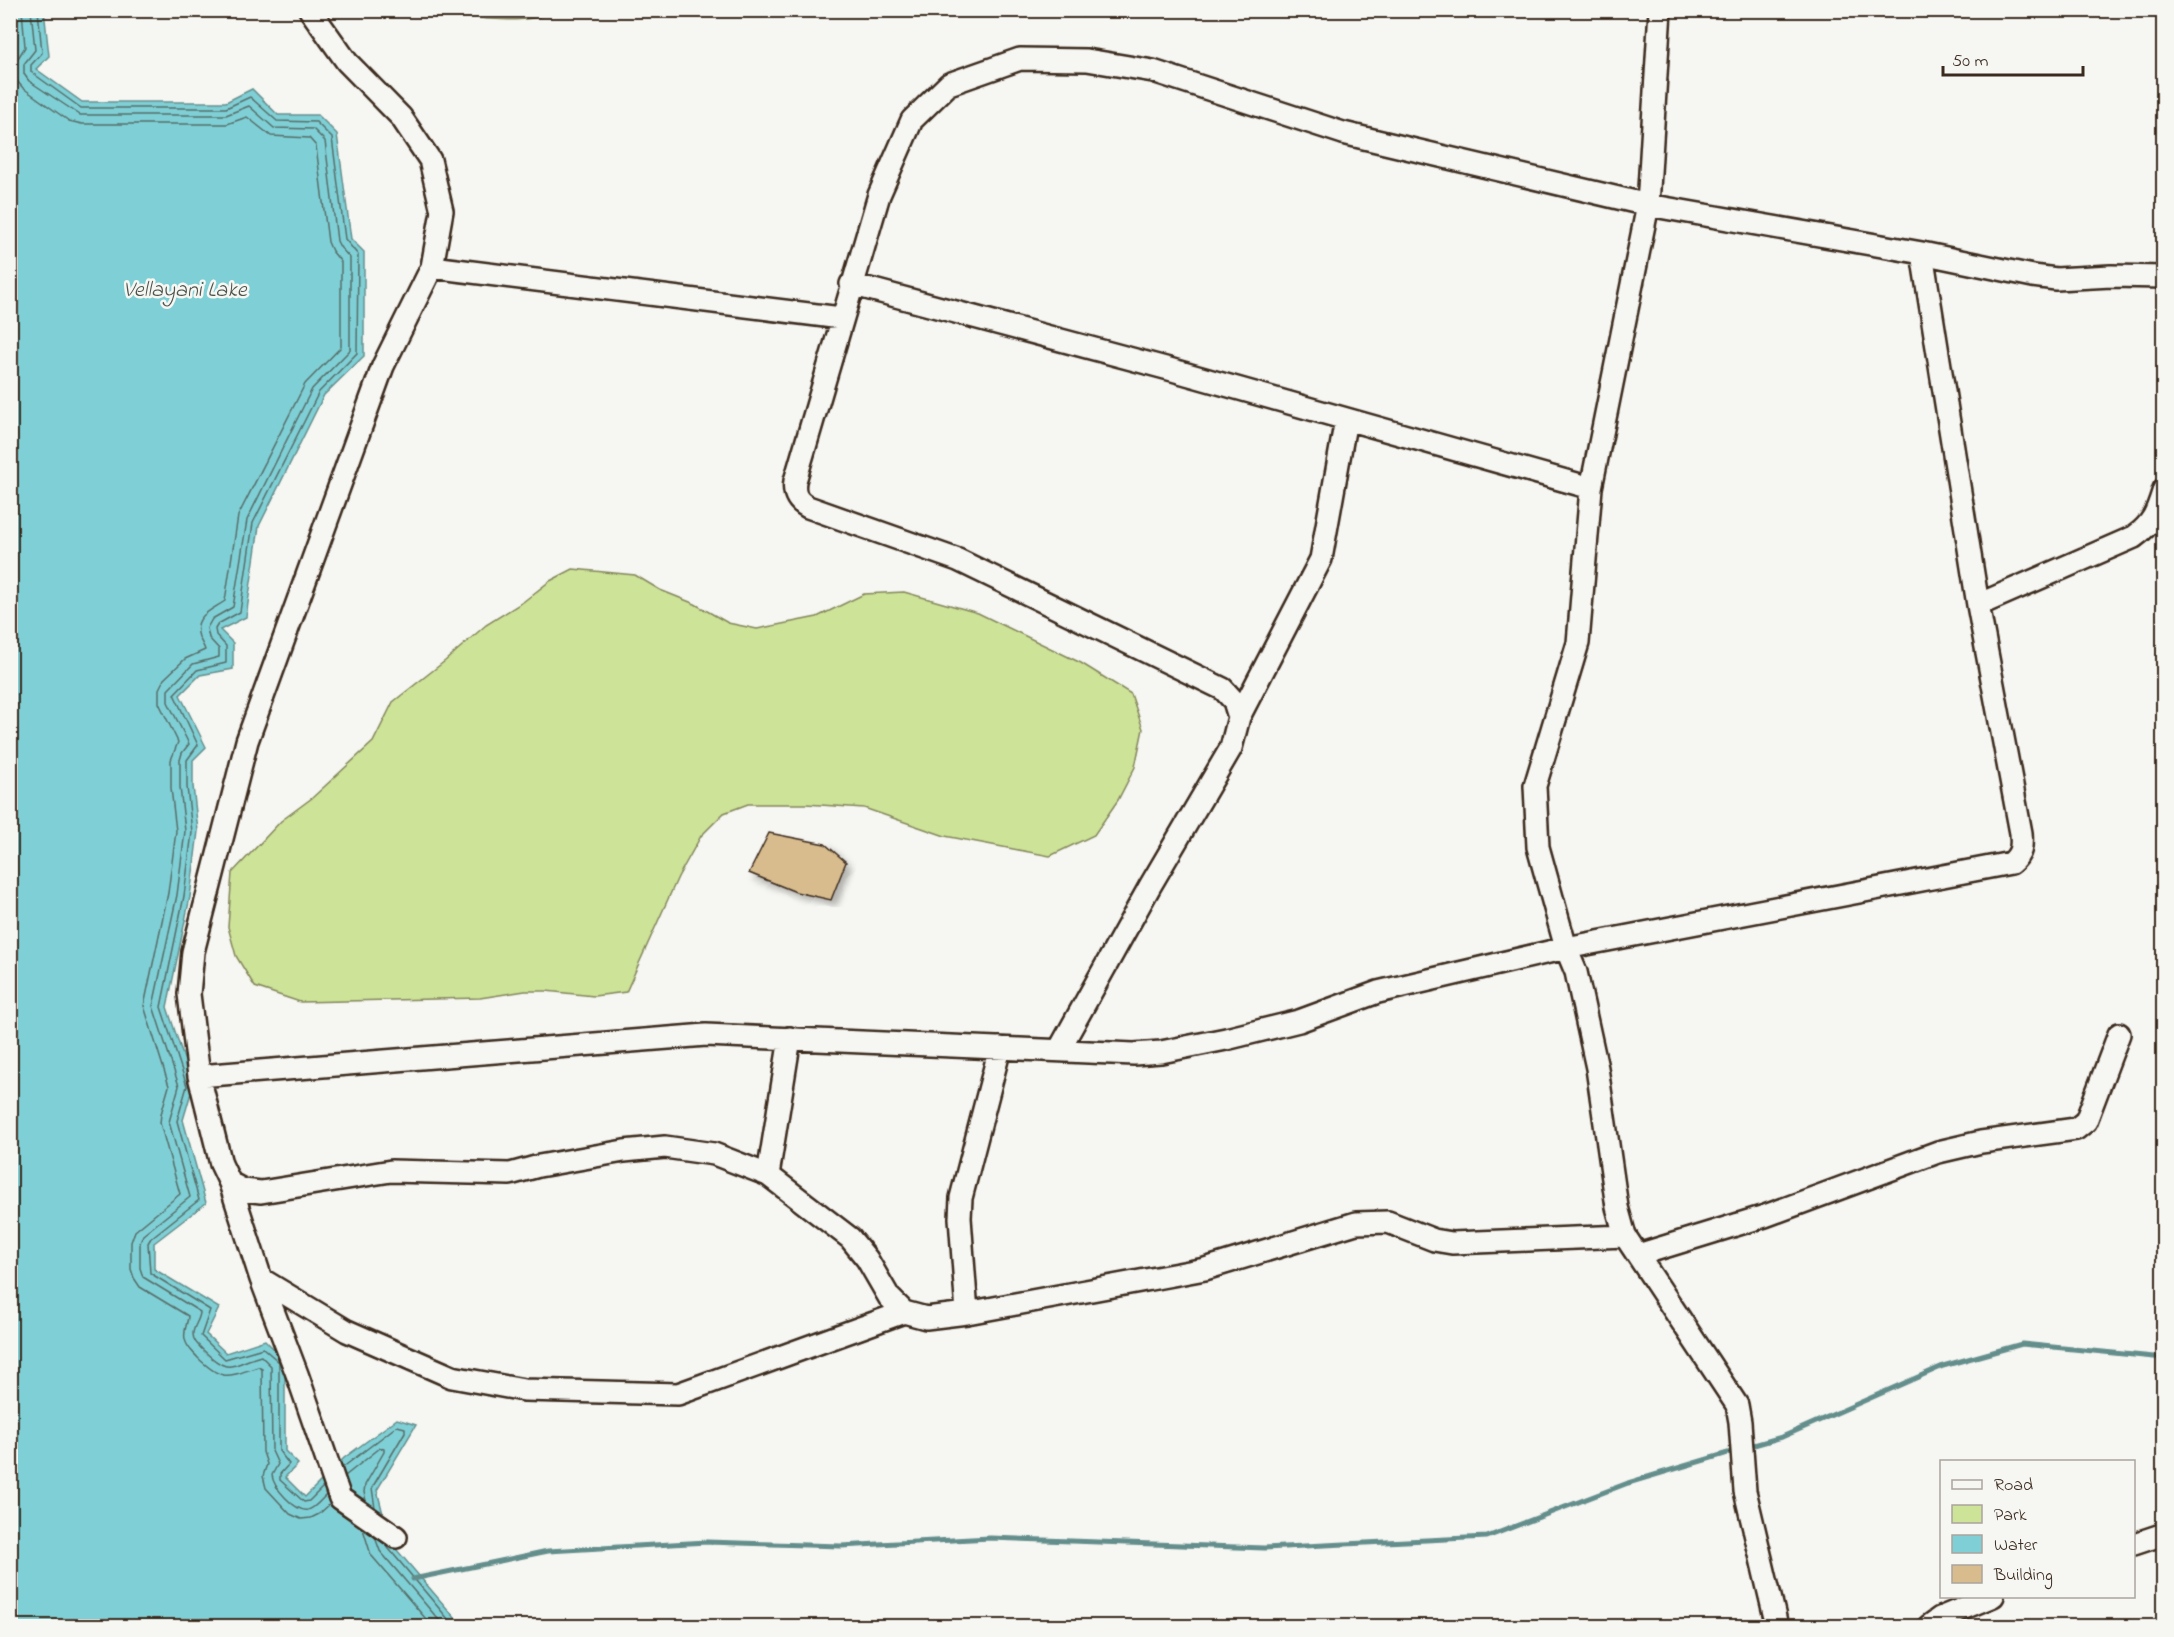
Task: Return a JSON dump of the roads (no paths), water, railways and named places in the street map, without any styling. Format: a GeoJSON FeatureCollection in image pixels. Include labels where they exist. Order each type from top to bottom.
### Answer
{"type":"FeatureCollection","features":[{"type":"Feature","properties":{"kind":"street"},"geometry":{"type":"LineString","coordinates":[[310,10],[347,62],[401,117],[430,160],[442,211],[432,267],[383,366],[247,741],[193,952],[189,994],[199,1076],[221,1164],[230,1182],[261,1279],[340,1498],[396,1537]]}},
{"type":"Feature","properties":{"kind":"street"},"geometry":{"type":"LineString","coordinates":[[1659,10],[1648,205],[1591,488],[1578,643],[1535,786],[1538,847],[1566,948],[1576,972],[1597,1068],[1617,1207],[1625,1236],[1737,1405],[1745,1491],[1777,1626]]}},
{"type":"Feature","properties":{"kind":"street"},"geometry":{"type":"LineString","coordinates":[[1239,717],[1234,701],[1223,689],[990,574],[958,560],[808,507],[799,502],[794,492],[795,481],[851,285],[879,195],[912,120],[949,84],[1020,59],[1087,60],[1153,71],[1343,133],[1648,205],[2056,279],[2111,276],[2163,277]]}},
{"type":"Feature","properties":{"kind":"street"},"geometry":{"type":"LineString","coordinates":[[199,1076],[706,1035],[1134,1054],[1161,1052],[1299,1021],[1378,992],[1566,948],[1996,867],[2011,862],[2019,857],[2022,847],[2021,833],[1978,604],[1922,254]]}},
{"type":"Feature","properties":{"kind":"street"},"geometry":{"type":"LineString","coordinates":[[432,267],[842,318]]}},
{"type":"Feature","properties":{"kind":"street"},"geometry":{"type":"LineString","coordinates":[[851,285],[1180,372],[1591,488]]}},
{"type":"Feature","properties":{"kind":"street"},"geometry":{"type":"LineString","coordinates":[[1059,1050],[1150,886],[1231,748],[1239,717],[1321,559],[1346,419]]}},
{"type":"Feature","properties":{"kind":"street"},"geometry":{"type":"LineString","coordinates":[[1978,604],[2134,537],[2151,524],[2163,489]]}},
{"type":"Feature","properties":{"kind":"street"},"geometry":{"type":"LineString","coordinates":[[1638,1255],[1765,1216],[1938,1152],[1981,1142],[2076,1129],[2086,1121],[2119,1035]]}},
{"type":"Feature","properties":{"kind":"street"},"geometry":{"type":"LineString","coordinates":[[768,1175],[790,1038]]}},
{"type":"Feature","properties":{"kind":"street"},"geometry":{"type":"LineString","coordinates":[[967,1313],[960,1218],[961,1198],[1000,1048]]}},
{"type":"Feature","properties":{"kind":"street"},"geometry":{"type":"LineString","coordinates":[[230,1182],[243,1190],[261,1192],[391,1171],[510,1174],[613,1152],[665,1147],[714,1154],[768,1175],[850,1238],[867,1259],[888,1297],[903,1312],[926,1318],[967,1313],[1205,1269],[1356,1223],[1388,1222],[1434,1240],[1452,1243],[1625,1236]]}},
{"type":"Feature","properties":{"kind":"street"},"geometry":{"type":"LineString","coordinates":[[261,1279],[347,1332],[452,1377],[524,1390],[678,1394],[903,1312]]}},
{"type":"Feature","properties":{"kind":"street"},"geometry":{"type":"LineString","coordinates":[[2135,1543],[2163,1534]]}},
{"type":"Feature","properties":{"kind":"street"},"geometry":{"type":"LineString","coordinates":[[1929,1626],[1940,1618],[1988,1598]]}},
{"type":"Feature","properties":{"kind":"water","name":"Vellayani Lake"},"geometry":{"type":"Polygon","coordinates":[[[44,10],[49,56],[36,69],[82,102],[226,102],[252,89],[278,115],[318,115],[337,134],[351,239],[364,252],[364,356],[324,395],[259,526],[246,617],[220,630],[233,643],[233,669],[200,675],[180,695],[206,747],[193,760],[193,786],[198,831],[190,897],[167,1007],[193,1086],[183,1120],[206,1203],[154,1243],[154,1269],[219,1308],[206,1334],[226,1353],[265,1340],[285,1360],[285,1451],[298,1464],[285,1477],[305,1497],[344,1458],[397,1419],[416,1425],[377,1490],[390,1542],[462,1626],[11,1626],[10,11],[44,10]]]}},
{"type":"Feature","properties":{"kind":"waterway"},"geometry":{"type":"LineString","coordinates":[[1747,1447],[1782,1437],[1943,1366],[2022,1344],[2164,1358]]}},
{"type":"Feature","properties":{"kind":"waterway"},"geometry":{"type":"LineString","coordinates":[[413,1579],[548,1551],[707,1542],[841,1546],[990,1538],[1264,1548],[1487,1537],[1628,1483],[1738,1450]]}}]}
